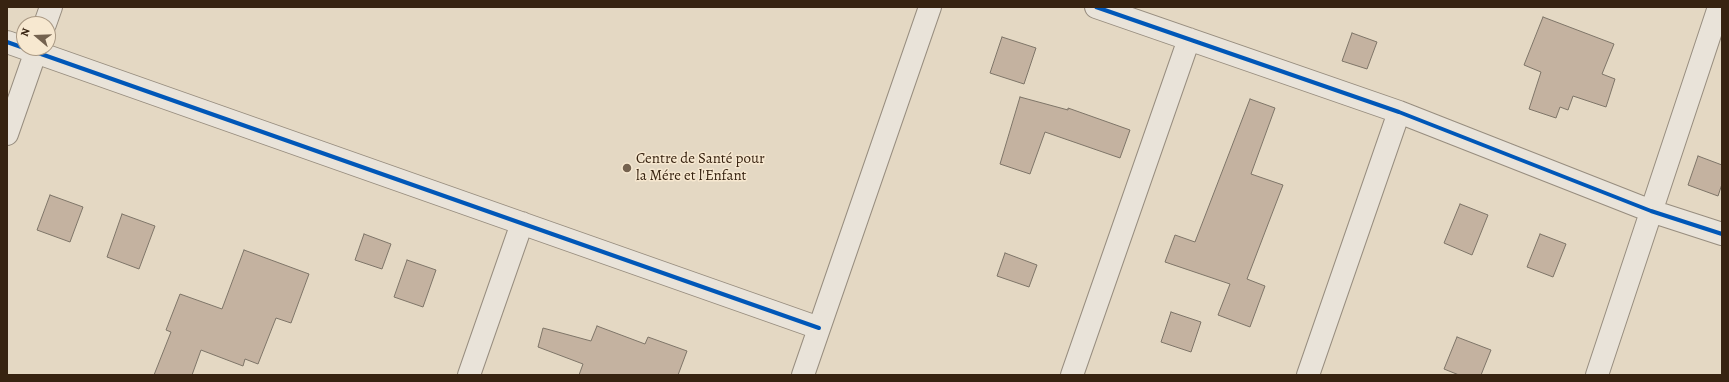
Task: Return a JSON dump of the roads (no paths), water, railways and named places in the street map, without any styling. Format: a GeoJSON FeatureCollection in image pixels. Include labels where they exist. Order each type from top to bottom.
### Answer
{"type":"FeatureCollection","features":[{"type":"Feature","properties":{"kind":"street"},"geometry":{"type":"LineString","coordinates":[[803,375],[930,7]]}},
{"type":"Feature","properties":{"kind":"street"},"geometry":{"type":"LineString","coordinates":[[1096,7],[1399,112],[1651,210],[1722,234]]}},
{"type":"Feature","properties":{"kind":"street"},"geometry":{"type":"LineString","coordinates":[[1597,375],[1719,7]]}},
{"type":"Feature","properties":{"kind":"street"},"geometry":{"type":"LineString","coordinates":[[1072,375],[1189,39]]}},
{"type":"Feature","properties":{"kind":"street"},"geometry":{"type":"LineString","coordinates":[[7,134],[34,56]]}},
{"type":"Feature","properties":{"kind":"street"},"geometry":{"type":"LineString","coordinates":[[53,56],[819,328]]}},
{"type":"Feature","properties":{"kind":"street"},"geometry":{"type":"LineString","coordinates":[[1308,375],[1399,112]]}},
{"type":"Feature","properties":{"kind":"street"},"geometry":{"type":"LineString","coordinates":[[469,375],[522,223]]}},
{"type":"Feature","properties":{"kind":"place","name":"Centre de Santé pour la Mére et l'Enfant"},"geometry":{"type":"Point","coordinates":[627,168]}}]}
